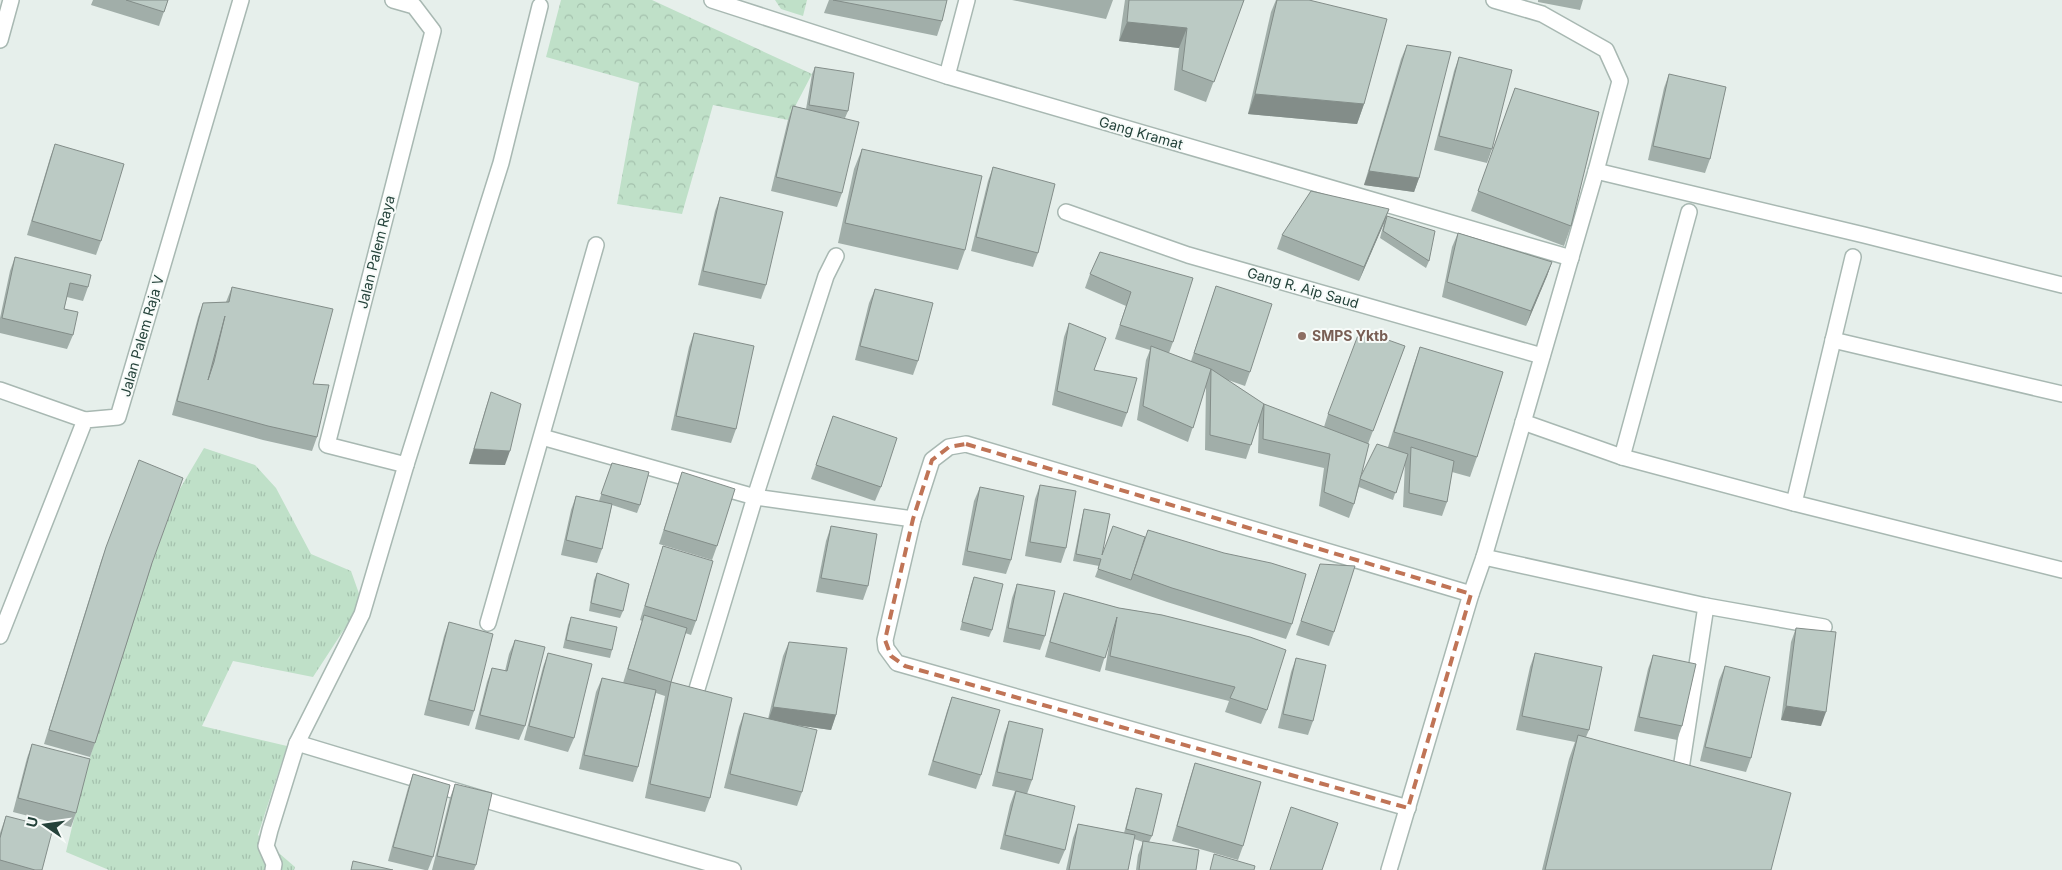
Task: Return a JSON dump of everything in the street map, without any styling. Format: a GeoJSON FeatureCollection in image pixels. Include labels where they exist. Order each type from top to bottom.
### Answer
{"type":"FeatureCollection","features":[{"type":"Feature","properties":{"kind":"street"},"geometry":{"type":"LineString","coordinates":[[0,40],[11,0]]}},
{"type":"Feature","properties":{"kind":"street","name":"Jalan Palem Raja V"},"geometry":{"type":"LineString","coordinates":[[85,420],[118,417],[241,0]]}},
{"type":"Feature","properties":{"kind":"street","name":"Jalan Palem Raya"},"geometry":{"type":"LineString","coordinates":[[393,0],[414,6],[433,31],[327,445],[406,465]]}},
{"type":"Feature","properties":{"kind":"street","name":"Gang Kramat"},"geometry":{"type":"LineString","coordinates":[[712,0],[947,76],[1571,258]]}},
{"type":"Feature","properties":{"kind":"street"},"geometry":{"type":"LineString","coordinates":[[947,76],[967,0]]}},
{"type":"Feature","properties":{"kind":"street"},"geometry":{"type":"LineString","coordinates":[[1389,870],[1471,594],[1484,557],[1596,171],[1620,81],[1606,50],[1542,14],[1494,0]]}},
{"type":"Feature","properties":{"kind":"street"},"geometry":{"type":"LineString","coordinates":[[272,870],[274,864],[266,846],[297,743],[362,614],[406,465],[501,163],[540,6]]}},
{"type":"Feature","properties":{"kind":"street"},"geometry":{"type":"LineString","coordinates":[[1596,171],[1864,235],[2062,285]]}},
{"type":"Feature","properties":{"kind":"street","name":"Gang R. Aip Saud"},"geometry":{"type":"LineString","coordinates":[[1066,212],[1188,255],[1542,356]]}},
{"type":"Feature","properties":{"kind":"street"},"geometry":{"type":"LineString","coordinates":[[1622,456],[1689,212]]}},
{"type":"Feature","properties":{"kind":"street"},"geometry":{"type":"LineString","coordinates":[[488,623],[596,245]]}},
{"type":"Feature","properties":{"kind":"street"},"geometry":{"type":"LineString","coordinates":[[694,698],[755,497],[826,276],[836,256]]}},
{"type":"Feature","properties":{"kind":"street"},"geometry":{"type":"LineString","coordinates":[[1794,503],[1853,257]]}},
{"type":"Feature","properties":{"kind":"street"},"geometry":{"type":"LineString","coordinates":[[1833,340],[2062,394]]}},
{"type":"Feature","properties":{"kind":"street"},"geometry":{"type":"LineString","coordinates":[[0,390],[85,420],[0,636]]}},
{"type":"Feature","properties":{"kind":"street"},"geometry":{"type":"LineString","coordinates":[[1523,422],[1622,456],[1794,503],[2062,570]]}},
{"type":"Feature","properties":{"kind":"street"},"geometry":{"type":"LineString","coordinates":[[542,437],[755,497],[913,519]]}},
{"type":"Feature","properties":{"kind":"street"},"geometry":{"type":"LineString","coordinates":[[1408,808],[897,663],[886,648],[886,640],[913,519],[932,460],[949,447],[966,444],[1471,594]]}},
{"type":"Feature","properties":{"kind":"street"},"geometry":{"type":"LineString","coordinates":[[1484,557],[1706,606],[1824,627]]}},
{"type":"Feature","properties":{"kind":"street"},"geometry":{"type":"LineString","coordinates":[[1678,782],[1706,606]]}},
{"type":"Feature","properties":{"kind":"street"},"geometry":{"type":"LineString","coordinates":[[297,743],[499,804],[733,870]]}},
{"type":"Feature","properties":{"kind":"highlighted area"},"geometry":{"type":"Polygon","coordinates":[[[966,444],[1471,594],[1408,808],[905,666],[891,656],[885,640],[913,519],[932,460],[949,447],[966,444]]]}},
{"type":"Feature","properties":{"kind":"green space"},"geometry":{"type":"Polygon","coordinates":[[[561,0],[652,0],[812,74],[788,120],[713,105],[682,214],[617,204],[639,83],[546,57],[561,0]]]}},
{"type":"Feature","properties":{"kind":"green space"},"geometry":{"type":"Polygon","coordinates":[[[775,0],[807,0],[803,16],[781,9],[775,0]]]}},
{"type":"Feature","properties":{"kind":"green space"},"geometry":{"type":"Polygon","coordinates":[[[204,448],[255,465],[276,488],[311,554],[351,571],[362,602],[313,677],[233,661],[202,726],[287,746],[258,835],[295,867],[294,870],[109,870],[66,852],[85,773],[147,577],[178,492],[204,448]]]}},
{"type":"Feature","properties":{"kind":"building"},"geometry":{"type":"Polygon","coordinates":[[[126,0],[168,0],[164,12],[126,0]]]}},
{"type":"Feature","properties":{"kind":"building"},"geometry":{"type":"Polygon","coordinates":[[[833,0],[947,0],[942,21],[833,0]]]}},
{"type":"Feature","properties":{"kind":"building"},"geometry":{"type":"Polygon","coordinates":[[[1129,0],[1244,0],[1214,82],[1182,70],[1187,28],[1127,22],[1129,0]]]}},
{"type":"Feature","properties":{"kind":"building"},"geometry":{"type":"Polygon","coordinates":[[[1277,0],[1309,0],[1387,19],[1364,104],[1255,94],[1277,0]]]}},
{"type":"Feature","properties":{"kind":"building"},"geometry":{"type":"Polygon","coordinates":[[[1407,45],[1451,52],[1419,178],[1369,171],[1407,45]]]}},
{"type":"Feature","properties":{"kind":"building"},"geometry":{"type":"Polygon","coordinates":[[[1459,57],[1512,70],[1492,149],[1439,136],[1459,57]]]}},
{"type":"Feature","properties":{"kind":"building"},"geometry":{"type":"Polygon","coordinates":[[[815,67],[854,73],[848,111],[809,105],[815,67]]]}},
{"type":"Feature","properties":{"kind":"building"},"geometry":{"type":"Polygon","coordinates":[[[1669,74],[1726,87],[1710,159],[1653,146],[1669,74]]]}},
{"type":"Feature","properties":{"kind":"building"},"geometry":{"type":"Polygon","coordinates":[[[1515,88],[1599,112],[1571,226],[1478,191],[1515,88]]]}},
{"type":"Feature","properties":{"kind":"building"},"geometry":{"type":"Polygon","coordinates":[[[793,106],[859,122],[842,193],[776,177],[793,106]]]}},
{"type":"Feature","properties":{"kind":"building"},"geometry":{"type":"Polygon","coordinates":[[[55,144],[124,164],[101,241],[32,221],[55,144]]]}},
{"type":"Feature","properties":{"kind":"building"},"geometry":{"type":"Polygon","coordinates":[[[862,149],[982,176],[965,250],[845,223],[862,149]]]}},
{"type":"Feature","properties":{"kind":"building"},"geometry":{"type":"Polygon","coordinates":[[[993,167],[1055,184],[1038,253],[976,237],[993,167]]]}},
{"type":"Feature","properties":{"kind":"building"},"geometry":{"type":"Polygon","coordinates":[[[1311,191],[1389,209],[1364,267],[1282,235],[1311,191]]]}},
{"type":"Feature","properties":{"kind":"building"},"geometry":{"type":"Polygon","coordinates":[[[720,197],[783,212],[766,285],[703,271],[720,197]]]}},
{"type":"Feature","properties":{"kind":"building"},"geometry":{"type":"Polygon","coordinates":[[[1387,216],[1435,231],[1429,261],[1383,231],[1387,216]]]}},
{"type":"Feature","properties":{"kind":"building"},"geometry":{"type":"Polygon","coordinates":[[[1458,233],[1552,262],[1531,311],[1447,282],[1458,233]]]}},
{"type":"Feature","properties":{"kind":"building"},"geometry":{"type":"Polygon","coordinates":[[[1100,252],[1193,278],[1173,342],[1120,325],[1131,292],[1090,274],[1100,252]]]}},
{"type":"Feature","properties":{"kind":"building"},"geometry":{"type":"Polygon","coordinates":[[[15,257],[91,275],[88,287],[70,283],[64,309],[78,312],[73,335],[2,318],[15,257]]]}},
{"type":"Feature","properties":{"kind":"building"},"geometry":{"type":"Polygon","coordinates":[[[1216,286],[1272,304],[1250,372],[1194,353],[1216,286]]]}},
{"type":"Feature","properties":{"kind":"building"},"geometry":{"type":"Polygon","coordinates":[[[232,287],[333,309],[313,384],[329,385],[317,437],[268,426],[177,401],[203,303],[229,302],[232,287]],[[225,316],[208,380],[214,362],[225,316]]]}},
{"type":"Feature","properties":{"kind":"building"},"geometry":{"type":"Polygon","coordinates":[[[875,289],[933,303],[918,361],[860,346],[875,289]]]}},
{"type":"Feature","properties":{"kind":"building"},"geometry":{"type":"Polygon","coordinates":[[[1069,323],[1106,338],[1094,370],[1137,378],[1127,413],[1057,391],[1069,323]]]}},
{"type":"Feature","properties":{"kind":"building"},"geometry":{"type":"Polygon","coordinates":[[[1360,330],[1405,346],[1373,431],[1328,414],[1360,330]]]}},
{"type":"Feature","properties":{"kind":"building"},"geometry":{"type":"Polygon","coordinates":[[[694,333],[754,346],[736,429],[676,416],[694,333]]]}},
{"type":"Feature","properties":{"kind":"building"},"geometry":{"type":"Polygon","coordinates":[[[1151,346],[1211,369],[1193,428],[1143,406],[1151,346]]]}},
{"type":"Feature","properties":{"kind":"building"},"geometry":{"type":"Polygon","coordinates":[[[1420,347],[1503,372],[1477,457],[1394,432],[1420,347]]]}},
{"type":"Feature","properties":{"kind":"building"},"geometry":{"type":"Polygon","coordinates":[[[1211,369],[1264,404],[1251,445],[1210,435],[1211,369]]]}},
{"type":"Feature","properties":{"kind":"building"},"geometry":{"type":"Polygon","coordinates":[[[491,392],[521,404],[510,451],[474,449],[491,392]]]}},
{"type":"Feature","properties":{"kind":"building"},"geometry":{"type":"Polygon","coordinates":[[[1264,404],[1369,444],[1354,504],[1324,492],[1330,454],[1263,439],[1264,404]]]}},
{"type":"Feature","properties":{"kind":"building"},"geometry":{"type":"Polygon","coordinates":[[[833,416],[897,438],[881,487],[816,465],[833,416]]]}},
{"type":"Feature","properties":{"kind":"building"},"geometry":{"type":"Polygon","coordinates":[[[1377,444],[1408,454],[1396,493],[1360,479],[1377,444]]]}},
{"type":"Feature","properties":{"kind":"building"},"geometry":{"type":"Polygon","coordinates":[[[1411,447],[1454,461],[1447,502],[1409,493],[1411,447]]]}},
{"type":"Feature","properties":{"kind":"building"},"geometry":{"type":"Polygon","coordinates":[[[139,460],[183,478],[152,563],[95,743],[49,730],[106,547],[139,460]]]}},
{"type":"Feature","properties":{"kind":"building"},"geometry":{"type":"Polygon","coordinates":[[[612,463],[649,472],[640,505],[601,494],[612,463]]]}},
{"type":"Feature","properties":{"kind":"building"},"geometry":{"type":"Polygon","coordinates":[[[682,472],[735,489],[717,546],[664,530],[682,472]]]}},
{"type":"Feature","properties":{"kind":"building"},"geometry":{"type":"Polygon","coordinates":[[[1040,485],[1076,491],[1066,548],[1030,542],[1040,485]]]}},
{"type":"Feature","properties":{"kind":"building"},"geometry":{"type":"Polygon","coordinates":[[[980,487],[1024,496],[1011,560],[967,551],[980,487]]]}},
{"type":"Feature","properties":{"kind":"building"},"geometry":{"type":"Polygon","coordinates":[[[576,496],[612,504],[602,549],[566,540],[576,496]]]}},
{"type":"Feature","properties":{"kind":"building"},"geometry":{"type":"Polygon","coordinates":[[[1084,509],[1110,514],[1102,555],[1113,526],[1145,537],[1131,580],[1098,569],[1101,559],[1076,554],[1084,509]]]}},
{"type":"Feature","properties":{"kind":"building"},"geometry":{"type":"Polygon","coordinates":[[[831,526],[877,534],[868,586],[821,578],[831,526]]]}},
{"type":"Feature","properties":{"kind":"building"},"geometry":{"type":"Polygon","coordinates":[[[1148,530],[1224,553],[1271,563],[1306,574],[1292,624],[1172,588],[1133,574],[1148,530]]]}},
{"type":"Feature","properties":{"kind":"building"},"geometry":{"type":"Polygon","coordinates":[[[663,546],[713,561],[696,621],[645,606],[663,546]]]}},
{"type":"Feature","properties":{"kind":"building"},"geometry":{"type":"Polygon","coordinates":[[[1320,564],[1355,566],[1334,632],[1301,621],[1320,564]]]}},
{"type":"Feature","properties":{"kind":"building"},"geometry":{"type":"Polygon","coordinates":[[[597,573],[629,584],[623,611],[591,603],[597,573]]]}},
{"type":"Feature","properties":{"kind":"building"},"geometry":{"type":"Polygon","coordinates":[[[974,577],[1003,584],[992,630],[962,622],[974,577]]]}},
{"type":"Feature","properties":{"kind":"building"},"geometry":{"type":"Polygon","coordinates":[[[1017,584],[1055,591],[1045,636],[1008,628],[1017,584]]]}},
{"type":"Feature","properties":{"kind":"building"},"geometry":{"type":"Polygon","coordinates":[[[1064,593],[1119,608],[1162,615],[1250,637],[1286,650],[1267,710],[1230,698],[1235,687],[1110,656],[1117,617],[1105,658],[1050,642],[1064,593]]]}},
{"type":"Feature","properties":{"kind":"building"},"geometry":{"type":"Polygon","coordinates":[[[644,615],[687,628],[671,682],[628,669],[644,615]]]}},
{"type":"Feature","properties":{"kind":"building"},"geometry":{"type":"Polygon","coordinates":[[[571,617],[617,627],[612,650],[566,640],[571,617]]]}},
{"type":"Feature","properties":{"kind":"building"},"geometry":{"type":"Polygon","coordinates":[[[449,622],[493,634],[474,711],[429,700],[449,622]]]}},
{"type":"Feature","properties":{"kind":"building"},"geometry":{"type":"Polygon","coordinates":[[[1796,628],[1836,632],[1826,712],[1786,706],[1796,628]]]}},
{"type":"Feature","properties":{"kind":"building"},"geometry":{"type":"Polygon","coordinates":[[[515,640],[545,647],[525,726],[480,715],[492,668],[507,671],[515,640]]]}},
{"type":"Feature","properties":{"kind":"building"},"geometry":{"type":"Polygon","coordinates":[[[789,642],[847,648],[836,715],[773,707],[789,642]]]}},
{"type":"Feature","properties":{"kind":"building"},"geometry":{"type":"Polygon","coordinates":[[[548,653],[592,664],[574,738],[529,726],[548,653]]]}},
{"type":"Feature","properties":{"kind":"building"},"geometry":{"type":"Polygon","coordinates":[[[1535,653],[1602,667],[1589,730],[1522,716],[1535,653]]]}},
{"type":"Feature","properties":{"kind":"building"},"geometry":{"type":"Polygon","coordinates":[[[1653,655],[1696,664],[1682,726],[1639,717],[1653,655]]]}},
{"type":"Feature","properties":{"kind":"building"},"geometry":{"type":"Polygon","coordinates":[[[1296,658],[1326,665],[1313,721],[1283,714],[1296,658]]]}},
{"type":"Feature","properties":{"kind":"building"},"geometry":{"type":"Polygon","coordinates":[[[1725,666],[1770,677],[1751,758],[1705,747],[1725,666]]]}},
{"type":"Feature","properties":{"kind":"building"},"geometry":{"type":"Polygon","coordinates":[[[602,678],[656,690],[638,767],[584,755],[602,678]]]}},
{"type":"Feature","properties":{"kind":"building"},"geometry":{"type":"Polygon","coordinates":[[[671,682],[732,698],[710,798],[650,784],[671,682]]]}},
{"type":"Feature","properties":{"kind":"building"},"geometry":{"type":"Polygon","coordinates":[[[952,697],[1000,710],[981,775],[933,761],[952,697]]]}},
{"type":"Feature","properties":{"kind":"building"},"geometry":{"type":"Polygon","coordinates":[[[744,713],[817,730],[802,792],[730,774],[744,713]]]}},
{"type":"Feature","properties":{"kind":"building"},"geometry":{"type":"Polygon","coordinates":[[[1009,721],[1043,729],[1032,780],[997,772],[1009,721]]]}},
{"type":"Feature","properties":{"kind":"building"},"geometry":{"type":"Polygon","coordinates":[[[1578,735],[1791,793],[1771,870],[1545,870],[1578,735]]]}},
{"type":"Feature","properties":{"kind":"building"},"geometry":{"type":"Polygon","coordinates":[[[32,744],[90,759],[76,813],[18,798],[32,744]]]}},
{"type":"Feature","properties":{"kind":"building"},"geometry":{"type":"Polygon","coordinates":[[[1195,763],[1261,782],[1243,846],[1177,826],[1195,763]]]}},
{"type":"Feature","properties":{"kind":"building"},"geometry":{"type":"Polygon","coordinates":[[[413,774],[450,785],[433,857],[393,847],[413,774]]]}},
{"type":"Feature","properties":{"kind":"building"},"geometry":{"type":"Polygon","coordinates":[[[455,784],[492,793],[476,865],[437,856],[455,784]]]}},
{"type":"Feature","properties":{"kind":"building"},"geometry":{"type":"Polygon","coordinates":[[[1136,788],[1162,794],[1152,836],[1126,829],[1136,788]]]}},
{"type":"Feature","properties":{"kind":"building"},"geometry":{"type":"Polygon","coordinates":[[[1016,791],[1075,806],[1065,850],[1005,835],[1016,791]]]}},
{"type":"Feature","properties":{"kind":"building"},"geometry":{"type":"Polygon","coordinates":[[[1291,807],[1338,823],[1322,870],[1270,870],[1291,807]]]}},
{"type":"Feature","properties":{"kind":"building"},"geometry":{"type":"Polygon","coordinates":[[[6,816],[53,828],[42,870],[35,870],[0,860],[0,838],[6,816]]]}},
{"type":"Feature","properties":{"kind":"building"},"geometry":{"type":"Polygon","coordinates":[[[1078,824],[1135,835],[1128,870],[1069,870],[1078,824]]]}},
{"type":"Feature","properties":{"kind":"building"},"geometry":{"type":"Polygon","coordinates":[[[1143,841],[1199,850],[1196,870],[1139,870],[1143,841]]]}},
{"type":"Feature","properties":{"kind":"building"},"geometry":{"type":"Polygon","coordinates":[[[1214,854],[1255,866],[1254,870],[1210,870],[1214,854]]]}},
{"type":"Feature","properties":{"kind":"building"},"geometry":{"type":"Polygon","coordinates":[[[353,861],[393,870],[351,870],[353,861]]]}},
{"type":"Feature","properties":{"kind":"place","name":"SMPS Yktb"},"geometry":{"type":"Point","coordinates":[1302,336]}}]}
